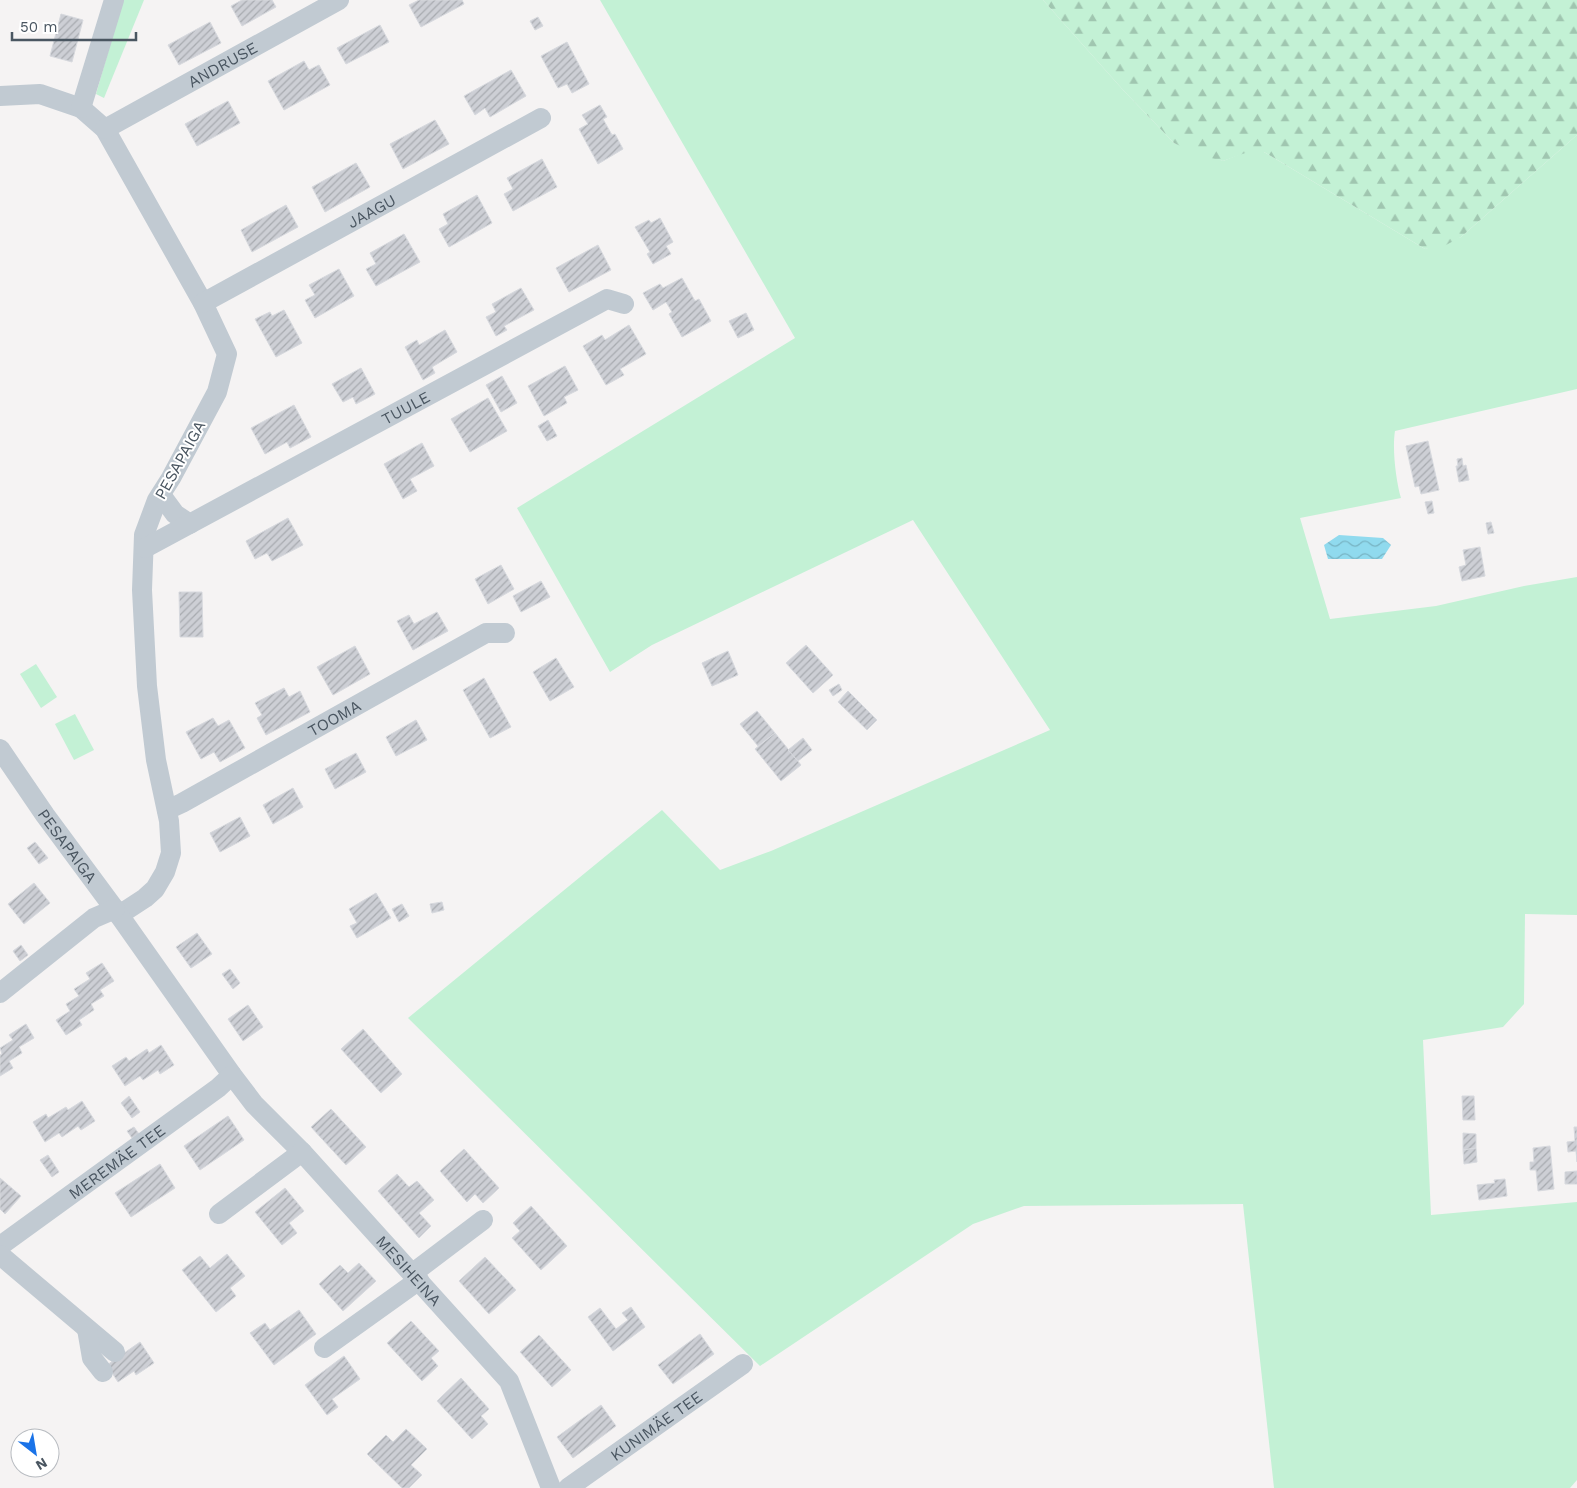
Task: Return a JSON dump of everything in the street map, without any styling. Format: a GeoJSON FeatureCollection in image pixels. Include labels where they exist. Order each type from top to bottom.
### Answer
{"type":"FeatureCollection","features":[{"type":"Feature","properties":{"kind":"street"},"geometry":{"type":"LineString","coordinates":[[82,108],[114,0]]}},
{"type":"Feature","properties":{"kind":"street","name":"ANDRUSE"},"geometry":{"type":"LineString","coordinates":[[105,129],[339,0]]}},
{"type":"Feature","properties":{"kind":"street","name":"PESAPAIGA"},"geometry":{"type":"LineString","coordinates":[[0,96],[40,94],[82,108],[105,129],[203,303],[227,354],[217,392],[161,494],[144,536],[142,590],[147,686],[156,760],[167,810],[171,853],[165,872],[155,889],[145,898],[117,912]]}},
{"type":"Feature","properties":{"kind":"street","name":"JAAGU"},"geometry":{"type":"LineString","coordinates":[[203,303],[541,118]]}},
{"type":"Feature","properties":{"kind":"street","name":"TUULE"},"geometry":{"type":"LineString","coordinates":[[145,548],[607,299],[624,304]]}},
{"type":"Feature","properties":{"kind":"street"},"geometry":{"type":"LineString","coordinates":[[161,494],[175,514],[190,524]]}},
{"type":"Feature","properties":{"kind":"street","name":"TOOMA"},"geometry":{"type":"LineString","coordinates":[[167,810],[486,633],[505,633]]}},
{"type":"Feature","properties":{"kind":"street","name":"PESAPAIGA"},"geometry":{"type":"LineString","coordinates":[[0,749],[45,815],[117,912],[232,1075]]}},
{"type":"Feature","properties":{"kind":"street"},"geometry":{"type":"LineString","coordinates":[[0,993],[94,918],[117,912]]}},
{"type":"Feature","properties":{"kind":"street","name":"MESIHEINA"},"geometry":{"type":"LineString","coordinates":[[232,1075],[254,1104],[302,1152],[509,1380],[551,1488]]}},
{"type":"Feature","properties":{"kind":"street","name":"MEREMÄE TEE"},"geometry":{"type":"LineString","coordinates":[[0,1246],[218,1088],[232,1075]]}},
{"type":"Feature","properties":{"kind":"street"},"geometry":{"type":"LineString","coordinates":[[219,1214],[302,1152]]}},
{"type":"Feature","properties":{"kind":"street"},"geometry":{"type":"LineString","coordinates":[[324,1348],[416,1277],[483,1220]]}},
{"type":"Feature","properties":{"kind":"street"},"geometry":{"type":"LineString","coordinates":[[0,1255],[115,1352]]}},
{"type":"Feature","properties":{"kind":"street"},"geometry":{"type":"LineString","coordinates":[[87,1329],[92,1358],[103,1372]]}},
{"type":"Feature","properties":{"kind":"street","name":"KUNIMÄE TEE"},"geometry":{"type":"LineString","coordinates":[[568,1488],[743,1364]]}},
{"type":"Feature","properties":{"kind":"green space"},"geometry":{"type":"Polygon","coordinates":[[[123,0],[144,0],[104,98],[96,94],[123,0]]]}},
{"type":"Feature","properties":{"kind":"green space"},"geometry":{"type":"Polygon","coordinates":[[[600,0],[1043,0],[1124,91],[1174,143],[1223,161],[1248,151],[1264,152],[1425,249],[1461,237],[1577,135],[1577,389],[1395,431],[1395,465],[1401,498],[1300,518],[1330,619],[1436,606],[1524,586],[1577,577],[1577,915],[1525,914],[1524,1004],[1503,1027],[1423,1040],[1431,1215],[1577,1202],[1577,1480],[1570,1488],[1274,1488],[1243,1204],[1024,1206],[973,1224],[760,1366],[408,1018],[662,810],[720,870],[771,851],[1050,730],[913,520],[652,645],[610,672],[517,508],[795,338],[600,0]]]}},
{"type":"Feature","properties":{"kind":"green space"},"geometry":{"type":"Polygon","coordinates":[[[1043,0],[1577,0],[1577,135],[1461,237],[1446,245],[1425,249],[1264,152],[1248,152],[1223,161],[1199,155],[1174,143],[1124,91],[1043,0]]]}},
{"type":"Feature","properties":{"kind":"green space"},"geometry":{"type":"Polygon","coordinates":[[[36,664],[57,697],[41,708],[20,674],[36,664]]]}},
{"type":"Feature","properties":{"kind":"green space"},"geometry":{"type":"Polygon","coordinates":[[[75,714],[94,750],[74,760],[55,724],[75,714]]]}},
{"type":"Feature","properties":{"kind":"water"},"geometry":{"type":"Polygon","coordinates":[[[1339,535],[1383,538],[1391,545],[1382,559],[1328,559],[1324,545],[1339,535]]]}},
{"type":"Feature","properties":{"kind":"building"},"geometry":{"type":"Polygon","coordinates":[[[242,0],[272,0],[276,7],[242,26],[231,6],[242,0]]]}},
{"type":"Feature","properties":{"kind":"building"},"geometry":{"type":"Polygon","coordinates":[[[419,0],[462,0],[464,4],[421,27],[409,5],[419,0]]]}},
{"type":"Feature","properties":{"kind":"building"},"geometry":{"type":"Polygon","coordinates":[[[61,14],[83,20],[72,62],[50,56],[61,14]]]}},
{"type":"Feature","properties":{"kind":"building"},"geometry":{"type":"Polygon","coordinates":[[[538,17],[543,26],[535,30],[530,21],[538,17]]]}},
{"type":"Feature","properties":{"kind":"building"},"geometry":{"type":"Polygon","coordinates":[[[210,22],[221,43],[179,65],[168,45],[210,22]]]}},
{"type":"Feature","properties":{"kind":"building"},"geometry":{"type":"Polygon","coordinates":[[[380,25],[389,42],[346,64],[337,48],[380,25]]]}},
{"type":"Feature","properties":{"kind":"building"},"geometry":{"type":"Polygon","coordinates":[[[567,42],[589,84],[572,93],[567,84],[558,88],[541,56],[567,42]]]}},
{"type":"Feature","properties":{"kind":"building"},"geometry":{"type":"Polygon","coordinates":[[[304,61],[309,70],[319,65],[330,85],[284,110],[268,81],[304,61]]]}},
{"type":"Feature","properties":{"kind":"building"},"geometry":{"type":"Polygon","coordinates":[[[511,70],[526,96],[490,117],[485,108],[475,115],[464,96],[511,70]]]}},
{"type":"Feature","properties":{"kind":"building"},"geometry":{"type":"Polygon","coordinates":[[[228,101],[240,123],[197,146],[185,124],[228,101]]]}},
{"type":"Feature","properties":{"kind":"building"},"geometry":{"type":"Polygon","coordinates":[[[600,105],[607,117],[603,119],[612,135],[615,134],[623,149],[598,164],[579,129],[588,124],[582,115],[600,105]]]}},
{"type":"Feature","properties":{"kind":"building"},"geometry":{"type":"Polygon","coordinates":[[[435,120],[449,144],[403,169],[390,144],[435,120]]]}},
{"type":"Feature","properties":{"kind":"building"},"geometry":{"type":"Polygon","coordinates":[[[542,159],[557,187],[513,211],[504,194],[513,189],[507,178],[542,159]]]}},
{"type":"Feature","properties":{"kind":"building"},"geometry":{"type":"Polygon","coordinates":[[[356,163],[370,187],[325,212],[312,187],[356,163]]]}},
{"type":"Feature","properties":{"kind":"building"},"geometry":{"type":"Polygon","coordinates":[[[477,195],[492,223],[449,247],[439,229],[448,224],[443,214],[477,195]]]}},
{"type":"Feature","properties":{"kind":"building"},"geometry":{"type":"Polygon","coordinates":[[[286,205],[298,227],[252,252],[241,230],[286,205]]]}},
{"type":"Feature","properties":{"kind":"building"},"geometry":{"type":"Polygon","coordinates":[[[660,218],[673,242],[666,246],[671,254],[653,264],[647,254],[650,252],[635,227],[649,220],[651,223],[660,218]]]}},
{"type":"Feature","properties":{"kind":"building"},"geometry":{"type":"Polygon","coordinates":[[[404,234],[420,262],[376,286],[366,269],[376,264],[370,253],[404,234]]]}},
{"type":"Feature","properties":{"kind":"building"},"geometry":{"type":"Polygon","coordinates":[[[598,245],[611,270],[569,292],[556,268],[598,245]]]}},
{"type":"Feature","properties":{"kind":"building"},"geometry":{"type":"Polygon","coordinates":[[[339,269],[354,296],[315,318],[305,300],[315,295],[309,285],[339,269]]]}},
{"type":"Feature","properties":{"kind":"building"},"geometry":{"type":"Polygon","coordinates":[[[682,278],[695,301],[699,299],[711,321],[682,337],[669,314],[672,312],[666,302],[653,310],[643,293],[660,284],[663,288],[682,278]]]}},
{"type":"Feature","properties":{"kind":"building"},"geometry":{"type":"Polygon","coordinates":[[[521,288],[534,310],[504,326],[507,330],[496,336],[486,317],[496,312],[492,304],[521,288]]]}},
{"type":"Feature","properties":{"kind":"building"},"geometry":{"type":"Polygon","coordinates":[[[284,310],[302,343],[276,357],[255,319],[270,312],[272,316],[284,310]]]}},
{"type":"Feature","properties":{"kind":"building"},"geometry":{"type":"Polygon","coordinates":[[[746,313],[754,330],[738,338],[729,321],[746,313]]]}},
{"type":"Feature","properties":{"kind":"building"},"geometry":{"type":"Polygon","coordinates":[[[629,325],[646,354],[620,369],[624,375],[606,385],[583,346],[602,335],[605,340],[629,325]]]}},
{"type":"Feature","properties":{"kind":"building"},"geometry":{"type":"Polygon","coordinates":[[[445,330],[457,352],[432,367],[435,373],[423,380],[405,347],[417,340],[419,345],[445,330]]]}},
{"type":"Feature","properties":{"kind":"building"},"geometry":{"type":"Polygon","coordinates":[[[565,366],[578,390],[564,397],[567,403],[544,416],[528,386],[565,366]]]}},
{"type":"Feature","properties":{"kind":"building"},"geometry":{"type":"Polygon","coordinates":[[[361,368],[375,394],[356,404],[353,397],[343,402],[332,384],[361,368]]]}},
{"type":"Feature","properties":{"kind":"building"},"geometry":{"type":"Polygon","coordinates":[[[502,376],[517,403],[501,412],[486,385],[502,376]]]}},
{"type":"Feature","properties":{"kind":"building"},"geometry":{"type":"Polygon","coordinates":[[[488,398],[507,431],[470,452],[451,419],[488,398]]]}},
{"type":"Feature","properties":{"kind":"building"},"geometry":{"type":"Polygon","coordinates":[[[294,405],[311,437],[290,448],[287,442],[265,454],[251,428],[294,405]]]}},
{"type":"Feature","properties":{"kind":"building"},"geometry":{"type":"Polygon","coordinates":[[[548,420],[557,436],[547,441],[538,426],[548,420]]]}},
{"type":"Feature","properties":{"kind":"building"},"geometry":{"type":"Polygon","coordinates":[[[1428,441],[1439,490],[1421,494],[1419,486],[1415,487],[1406,446],[1428,441]]]}},
{"type":"Feature","properties":{"kind":"building"},"geometry":{"type":"Polygon","coordinates":[[[422,443],[434,466],[410,479],[417,491],[403,499],[384,464],[422,443]]]}},
{"type":"Feature","properties":{"kind":"building"},"geometry":{"type":"Polygon","coordinates":[[[1462,458],[1463,466],[1466,465],[1469,480],[1459,482],[1456,466],[1458,466],[1457,459],[1462,458]]]}},
{"type":"Feature","properties":{"kind":"building"},"geometry":{"type":"Polygon","coordinates":[[[1432,501],[1434,513],[1428,514],[1425,502],[1432,501]]]}},
{"type":"Feature","properties":{"kind":"building"},"geometry":{"type":"Polygon","coordinates":[[[288,518],[303,545],[272,561],[267,553],[255,559],[246,541],[288,518]]]}},
{"type":"Feature","properties":{"kind":"building"},"geometry":{"type":"Polygon","coordinates":[[[1491,522],[1494,533],[1488,534],[1486,523],[1491,522]]]}},
{"type":"Feature","properties":{"kind":"building"},"geometry":{"type":"Polygon","coordinates":[[[1480,547],[1485,576],[1462,581],[1459,567],[1466,565],[1463,550],[1480,547]]]}},
{"type":"Feature","properties":{"kind":"building"},"geometry":{"type":"Polygon","coordinates":[[[501,565],[514,589],[488,604],[475,579],[501,565]]]}},
{"type":"Feature","properties":{"kind":"building"},"geometry":{"type":"Polygon","coordinates":[[[541,581],[550,597],[521,612],[513,596],[541,581]]]}},
{"type":"Feature","properties":{"kind":"building"},"geometry":{"type":"Polygon","coordinates":[[[179,592],[202,592],[203,637],[180,637],[179,592]]]}},
{"type":"Feature","properties":{"kind":"building"},"geometry":{"type":"Polygon","coordinates":[[[437,612],[448,631],[413,650],[397,621],[409,615],[414,624],[437,612]]]}},
{"type":"Feature","properties":{"kind":"building"},"geometry":{"type":"Polygon","coordinates":[[[806,645],[833,675],[813,693],[786,663],[806,645]]]}},
{"type":"Feature","properties":{"kind":"building"},"geometry":{"type":"Polygon","coordinates":[[[355,646],[370,674],[333,695],[317,667],[355,646]]]}},
{"type":"Feature","properties":{"kind":"building"},"geometry":{"type":"Polygon","coordinates":[[[728,651],[738,675],[712,686],[702,663],[728,651]]]}},
{"type":"Feature","properties":{"kind":"building"},"geometry":{"type":"Polygon","coordinates":[[[556,658],[574,687],[550,701],[533,672],[556,658]]]}},
{"type":"Feature","properties":{"kind":"building"},"geometry":{"type":"Polygon","coordinates":[[[484,678],[511,727],[490,738],[463,690],[484,678]]]}},
{"type":"Feature","properties":{"kind":"building"},"geometry":{"type":"Polygon","coordinates":[[[839,684],[842,690],[833,696],[829,690],[839,684]]]}},
{"type":"Feature","properties":{"kind":"building"},"geometry":{"type":"Polygon","coordinates":[[[284,688],[289,697],[300,691],[310,712],[266,735],[257,718],[262,715],[255,703],[284,688]]]}},
{"type":"Feature","properties":{"kind":"building"},"geometry":{"type":"Polygon","coordinates":[[[848,691],[877,720],[867,730],[838,702],[848,691]]]}},
{"type":"Feature","properties":{"kind":"building"},"geometry":{"type":"Polygon","coordinates":[[[757,711],[775,733],[758,746],[740,724],[757,711]]]}},
{"type":"Feature","properties":{"kind":"building"},"geometry":{"type":"Polygon","coordinates":[[[213,718],[218,726],[229,720],[245,748],[220,762],[214,752],[201,759],[186,732],[213,718]]]}},
{"type":"Feature","properties":{"kind":"building"},"geometry":{"type":"Polygon","coordinates":[[[416,720],[427,740],[396,756],[386,737],[416,720]]]}},
{"type":"Feature","properties":{"kind":"building"},"geometry":{"type":"Polygon","coordinates":[[[775,733],[801,765],[781,781],[755,749],[775,733]]]}},
{"type":"Feature","properties":{"kind":"building"},"geometry":{"type":"Polygon","coordinates":[[[803,738],[812,750],[798,761],[788,750],[803,738]]]}},
{"type":"Feature","properties":{"kind":"building"},"geometry":{"type":"Polygon","coordinates":[[[356,753],[366,772],[335,789],[325,769],[356,753]]]}},
{"type":"Feature","properties":{"kind":"building"},"geometry":{"type":"Polygon","coordinates":[[[293,788],[303,807],[273,824],[263,805],[293,788]]]}},
{"type":"Feature","properties":{"kind":"building"},"geometry":{"type":"Polygon","coordinates":[[[240,817],[250,836],[220,852],[210,833],[240,817]]]}},
{"type":"Feature","properties":{"kind":"building"},"geometry":{"type":"Polygon","coordinates":[[[35,842],[48,858],[39,864],[27,848],[35,842]]]}},
{"type":"Feature","properties":{"kind":"building"},"geometry":{"type":"Polygon","coordinates":[[[34,883],[50,903],[24,924],[8,904],[34,883]]]}},
{"type":"Feature","properties":{"kind":"building"},"geometry":{"type":"Polygon","coordinates":[[[376,893],[391,918],[357,938],[350,926],[357,923],[349,909],[376,893]]]}},
{"type":"Feature","properties":{"kind":"building"},"geometry":{"type":"Polygon","coordinates":[[[442,902],[444,910],[432,913],[430,904],[442,902]]]}},
{"type":"Feature","properties":{"kind":"building"},"geometry":{"type":"Polygon","coordinates":[[[402,904],[409,916],[399,922],[392,909],[402,904]]]}},
{"type":"Feature","properties":{"kind":"building"},"geometry":{"type":"Polygon","coordinates":[[[197,933],[212,954],[191,968],[176,947],[197,933]]]}},
{"type":"Feature","properties":{"kind":"building"},"geometry":{"type":"Polygon","coordinates":[[[21,945],[28,955],[20,961],[13,951],[21,945]]]}},
{"type":"Feature","properties":{"kind":"building"},"geometry":{"type":"Polygon","coordinates":[[[102,963],[114,981],[100,990],[104,996],[91,1004],[94,1010],[79,1020],[82,1025],[66,1035],[56,1020],[70,1011],[66,1004],[79,996],[74,989],[90,979],[86,973],[102,963]]]}},
{"type":"Feature","properties":{"kind":"building"},"geometry":{"type":"Polygon","coordinates":[[[230,969],[240,983],[233,989],[222,974],[230,969]]]}},
{"type":"Feature","properties":{"kind":"building"},"geometry":{"type":"Polygon","coordinates":[[[248,1005],[263,1027],[243,1041],[228,1019],[248,1005]]]}},
{"type":"Feature","properties":{"kind":"building"},"geometry":{"type":"Polygon","coordinates":[[[26,1024],[34,1038],[19,1047],[22,1053],[9,1061],[13,1068],[0,1076],[0,1055],[2,1054],[0,1048],[13,1040],[9,1035],[26,1024]]]}},
{"type":"Feature","properties":{"kind":"building"},"geometry":{"type":"Polygon","coordinates":[[[363,1029],[402,1074],[381,1093],[341,1049],[363,1029]]]}},
{"type":"Feature","properties":{"kind":"building"},"geometry":{"type":"Polygon","coordinates":[[[161,1045],[174,1065],[160,1074],[158,1070],[143,1080],[140,1076],[125,1086],[112,1066],[126,1057],[129,1061],[147,1049],[149,1053],[161,1045]]]}},
{"type":"Feature","properties":{"kind":"building"},"geometry":{"type":"Polygon","coordinates":[[[129,1096],[140,1112],[132,1118],[121,1103],[129,1096]]]}},
{"type":"Feature","properties":{"kind":"building"},"geometry":{"type":"Polygon","coordinates":[[[1462,1096],[1474,1096],[1475,1120],[1463,1120],[1462,1096]]]}},
{"type":"Feature","properties":{"kind":"building"},"geometry":{"type":"Polygon","coordinates":[[[82,1101],[95,1121],[81,1130],[78,1126],[62,1137],[59,1133],[45,1142],[33,1122],[46,1114],[48,1118],[66,1107],[68,1110],[82,1101]]]}},
{"type":"Feature","properties":{"kind":"building"},"geometry":{"type":"Polygon","coordinates":[[[331,1109],[366,1147],[346,1165],[311,1127],[331,1109]]]}},
{"type":"Feature","properties":{"kind":"building"},"geometry":{"type":"Polygon","coordinates":[[[228,1116],[244,1140],[200,1170],[184,1146],[228,1116]]]}},
{"type":"Feature","properties":{"kind":"building"},"geometry":{"type":"Polygon","coordinates":[[[134,1127],[139,1134],[132,1138],[127,1131],[134,1127]]]}},
{"type":"Feature","properties":{"kind":"building"},"geometry":{"type":"Polygon","coordinates":[[[1574,1127],[1577,1127],[1577,1162],[1576,1151],[1568,1152],[1567,1142],[1575,1141],[1574,1127]]]}},
{"type":"Feature","properties":{"kind":"building"},"geometry":{"type":"Polygon","coordinates":[[[1463,1133],[1476,1134],[1476,1148],[1463,1150],[1463,1133]]]}},
{"type":"Feature","properties":{"kind":"building"},"geometry":{"type":"Polygon","coordinates":[[[1550,1146],[1554,1189],[1538,1191],[1536,1170],[1530,1170],[1530,1162],[1534,1162],[1533,1148],[1550,1146]]]}},
{"type":"Feature","properties":{"kind":"building"},"geometry":{"type":"Polygon","coordinates":[[[1476,1148],[1477,1162],[1464,1164],[1463,1150],[1476,1148]]]}},
{"type":"Feature","properties":{"kind":"building"},"geometry":{"type":"Polygon","coordinates":[[[464,1149],[499,1188],[483,1203],[475,1194],[467,1202],[440,1171],[464,1149]]]}},
{"type":"Feature","properties":{"kind":"building"},"geometry":{"type":"Polygon","coordinates":[[[48,1155],[59,1172],[52,1177],[40,1160],[48,1155]]]}},
{"type":"Feature","properties":{"kind":"building"},"geometry":{"type":"Polygon","coordinates":[[[160,1164],[175,1188],[131,1217],[115,1193],[160,1164]]]}},
{"type":"Feature","properties":{"kind":"building"},"geometry":{"type":"Polygon","coordinates":[[[1577,1171],[1577,1184],[1565,1184],[1565,1172],[1577,1171]]]}},
{"type":"Feature","properties":{"kind":"building"},"geometry":{"type":"Polygon","coordinates":[[[397,1174],[409,1187],[417,1181],[434,1200],[419,1213],[431,1226],[419,1238],[378,1191],[397,1174]]]}},
{"type":"Feature","properties":{"kind":"building"},"geometry":{"type":"Polygon","coordinates":[[[0,1178],[21,1196],[5,1214],[0,1209],[0,1178]]]}},
{"type":"Feature","properties":{"kind":"building"},"geometry":{"type":"Polygon","coordinates":[[[1505,1179],[1507,1196],[1479,1200],[1477,1185],[1495,1183],[1494,1180],[1505,1179]]]}},
{"type":"Feature","properties":{"kind":"building"},"geometry":{"type":"Polygon","coordinates":[[[285,1188],[304,1211],[289,1223],[297,1233],[282,1245],[255,1212],[285,1188]]]}},
{"type":"Feature","properties":{"kind":"building"},"geometry":{"type":"Polygon","coordinates":[[[531,1206],[567,1246],[541,1270],[512,1238],[520,1231],[513,1223],[531,1206]]]}},
{"type":"Feature","properties":{"kind":"building"},"geometry":{"type":"Polygon","coordinates":[[[227,1254],[245,1276],[230,1288],[236,1296],[216,1312],[182,1270],[200,1256],[210,1268],[227,1254]]]}},
{"type":"Feature","properties":{"kind":"building"},"geometry":{"type":"Polygon","coordinates":[[[485,1257],[516,1290],[489,1314],[459,1281],[485,1257]]]}},
{"type":"Feature","properties":{"kind":"building"},"geometry":{"type":"Polygon","coordinates":[[[359,1263],[376,1281],[343,1311],[319,1284],[340,1265],[348,1273],[359,1263]]]}},
{"type":"Feature","properties":{"kind":"building"},"geometry":{"type":"Polygon","coordinates":[[[631,1307],[645,1327],[613,1351],[588,1317],[600,1308],[616,1329],[628,1320],[622,1313],[631,1307]]]}},
{"type":"Feature","properties":{"kind":"building"},"geometry":{"type":"Polygon","coordinates":[[[299,1310],[316,1334],[274,1365],[250,1333],[265,1323],[270,1330],[299,1310]]]}},
{"type":"Feature","properties":{"kind":"building"},"geometry":{"type":"Polygon","coordinates":[[[411,1321],[439,1351],[431,1358],[438,1366],[422,1381],[387,1343],[411,1321]]]}},
{"type":"Feature","properties":{"kind":"building"},"geometry":{"type":"Polygon","coordinates":[[[700,1334],[714,1354],[673,1384],[658,1365],[700,1334]]]}},
{"type":"Feature","properties":{"kind":"building"},"geometry":{"type":"Polygon","coordinates":[[[539,1335],[571,1370],[552,1387],[520,1352],[539,1335]]]}},
{"type":"Feature","properties":{"kind":"building"},"geometry":{"type":"Polygon","coordinates":[[[140,1342],[154,1363],[136,1375],[134,1371],[118,1382],[107,1365],[140,1342]]]}},
{"type":"Feature","properties":{"kind":"building"},"geometry":{"type":"Polygon","coordinates":[[[344,1356],[360,1379],[332,1399],[338,1407],[327,1415],[305,1385],[344,1356]]]}},
{"type":"Feature","properties":{"kind":"building"},"geometry":{"type":"Polygon","coordinates":[[[461,1378],[489,1409],[481,1416],[488,1424],[472,1439],[437,1401],[461,1378]]]}},
{"type":"Feature","properties":{"kind":"building"},"geometry":{"type":"Polygon","coordinates":[[[601,1405],[616,1426],[573,1458],[557,1437],[601,1405]]]}},
{"type":"Feature","properties":{"kind":"building"},"geometry":{"type":"Polygon","coordinates":[[[406,1429],[427,1449],[411,1465],[422,1475],[409,1488],[402,1488],[367,1454],[386,1435],[393,1442],[406,1429]]]}}]}
